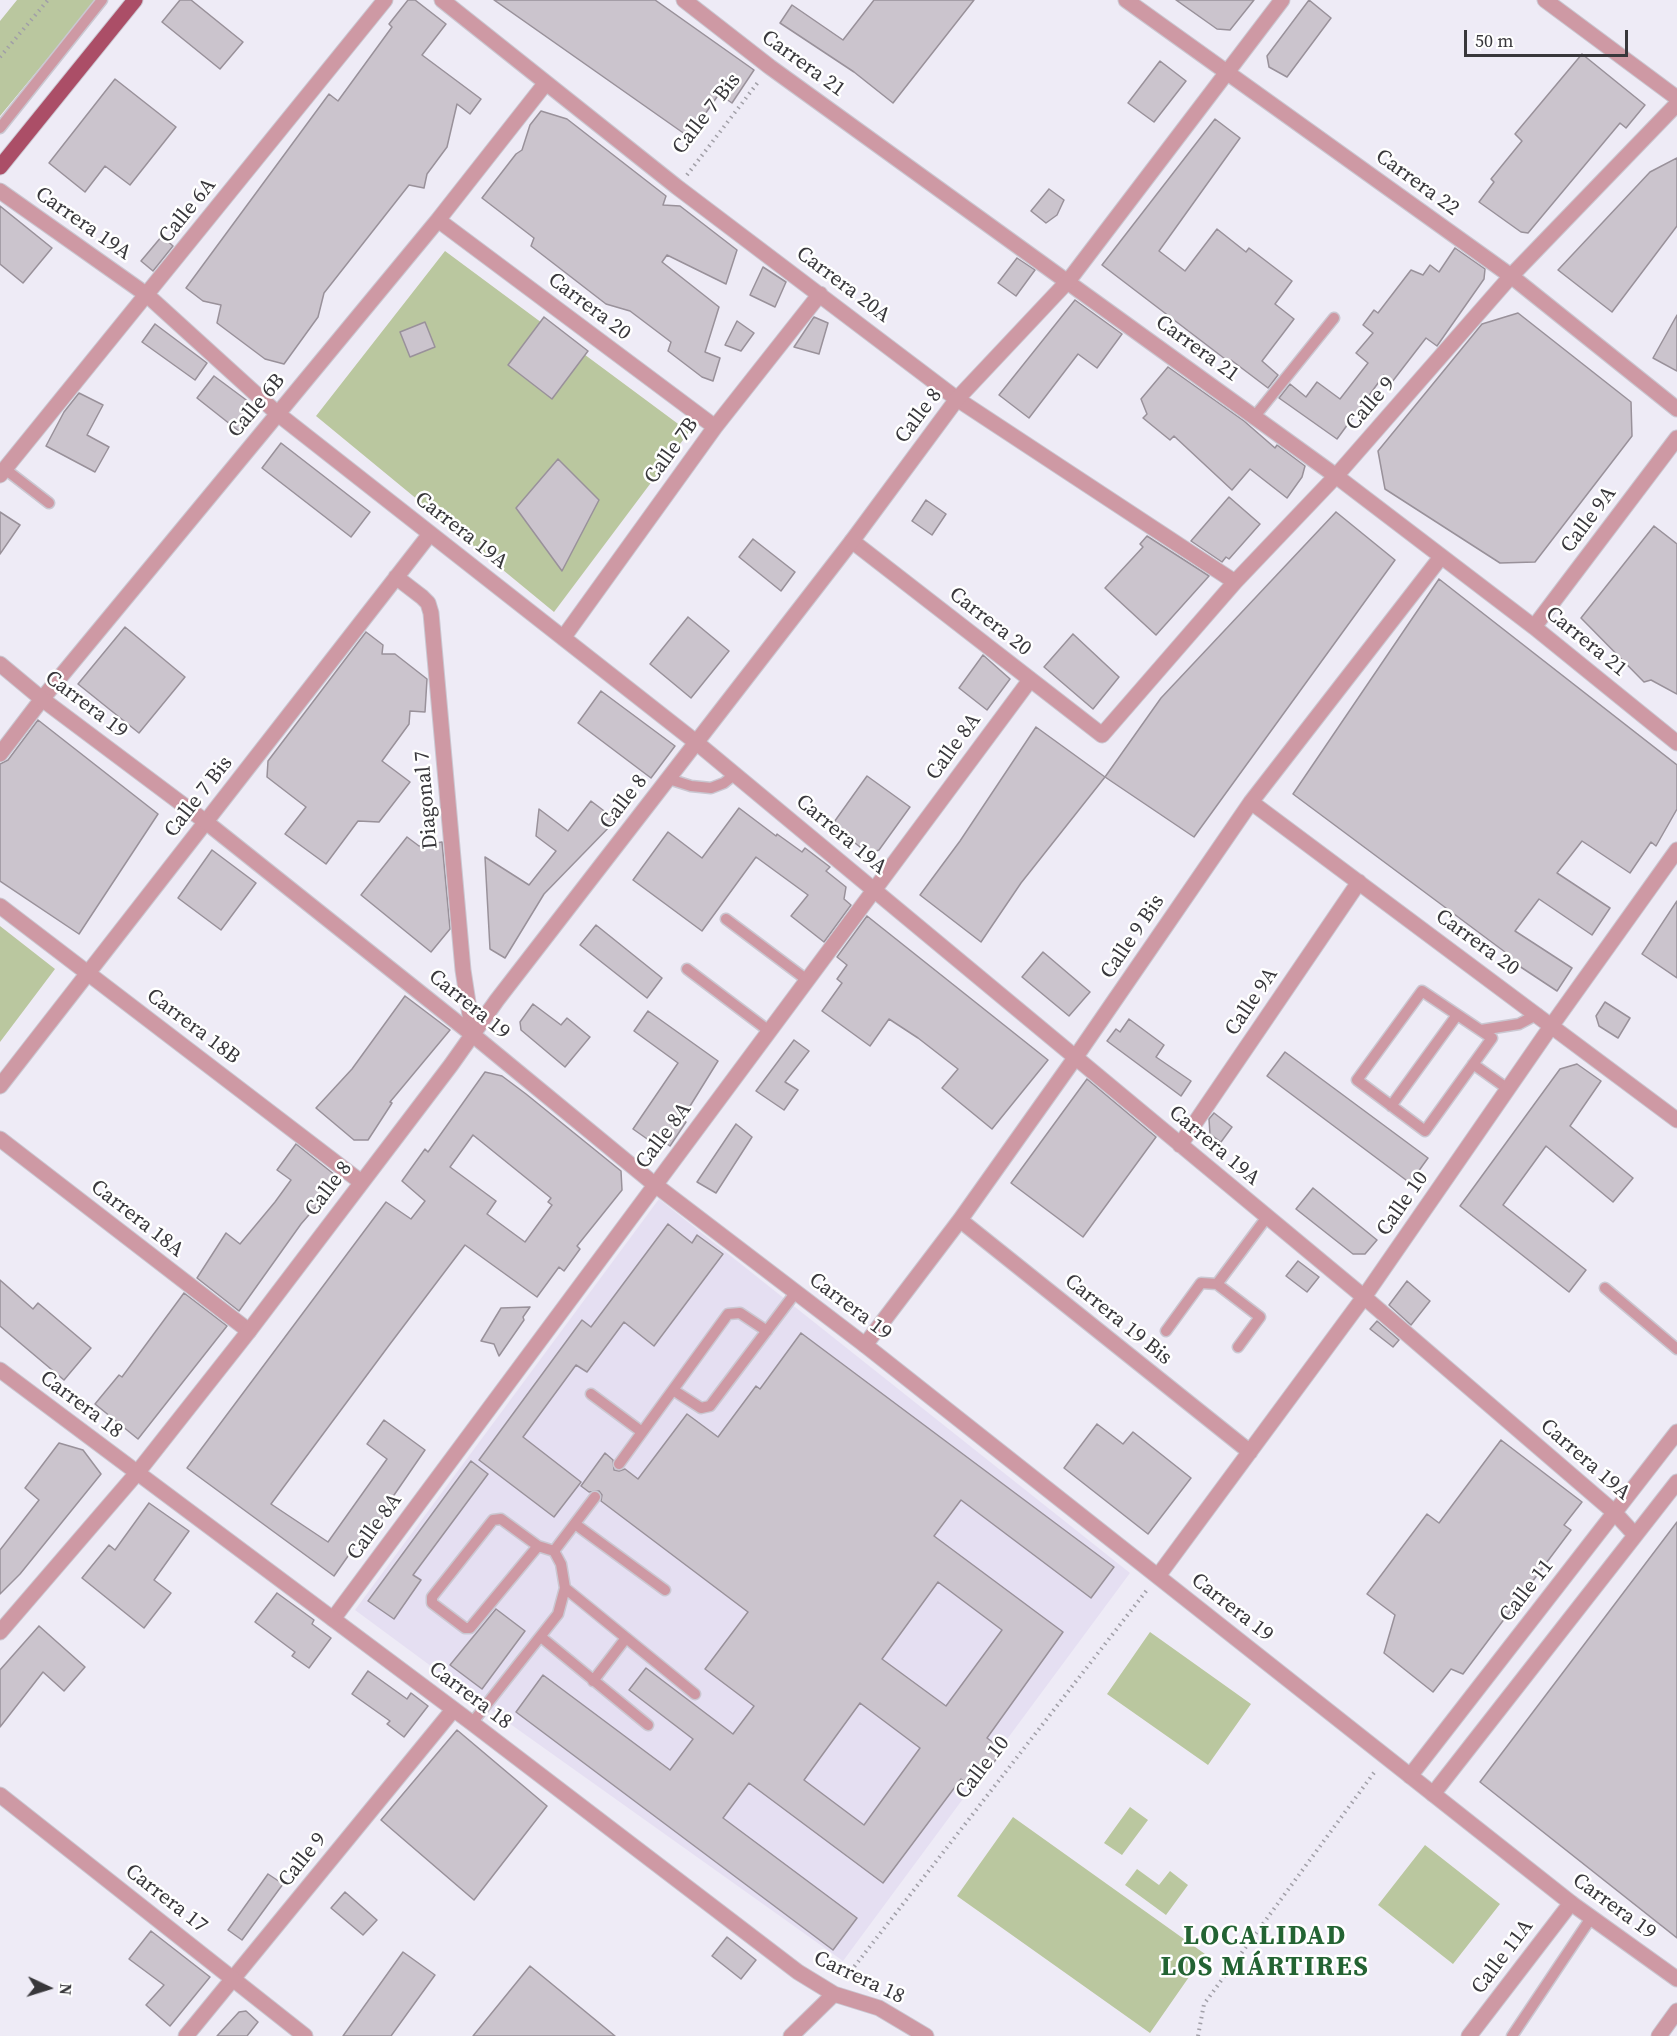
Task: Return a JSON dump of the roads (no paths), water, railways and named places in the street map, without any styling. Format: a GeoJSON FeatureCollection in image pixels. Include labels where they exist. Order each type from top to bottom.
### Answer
{"type":"FeatureCollection","features":[{"type":"Feature","properties":{"kind":"main road"},"geometry":{"type":"LineString","coordinates":[[0,166],[135,0]]}},
{"type":"Feature","properties":{"kind":"street","name":"Calle 6A"},"geometry":{"type":"LineString","coordinates":[[2,472],[385,0]]}},
{"type":"Feature","properties":{"kind":"street","name":"Carrera 20A"},"geometry":{"type":"LineString","coordinates":[[442,0],[677,187],[957,399],[1235,582]]}},
{"type":"Feature","properties":{"kind":"street","name":"Carrera 21"},"geometry":{"type":"LineString","coordinates":[[684,0],[770,67],[1069,280],[1336,476],[1534,627],[1677,743]]}},
{"type":"Feature","properties":{"kind":"street","name":"Carrera 22"},"geometry":{"type":"LineString","coordinates":[[1126,0],[1511,276],[1677,409]]}},
{"type":"Feature","properties":{"kind":"street","name":"Calle 8"},"geometry":{"type":"LineString","coordinates":[[0,1632],[137,1473],[249,1331],[497,1000],[852,541],[957,399],[1069,280],[1282,0]]}},
{"type":"Feature","properties":{"kind":"street"},"geometry":{"type":"LineString","coordinates":[[1545,0],[1677,98]]}},
{"type":"Feature","properties":{"kind":"street","name":"Calle 6B"},"geometry":{"type":"LineString","coordinates":[[0,754],[42,699],[438,220],[545,84]]}},
{"type":"Feature","properties":{"kind":"street","name":"Calle 9"},"geometry":{"type":"LineString","coordinates":[[1102,735],[1235,582],[1336,476],[1511,276],[1677,104]]}},
{"type":"Feature","properties":{"kind":"street","name":"Carrera 19A"},"geometry":{"type":"LineString","coordinates":[[0,190],[147,295],[278,414],[735,774],[1364,1297],[1614,1512],[1635,1535]]}},
{"type":"Feature","properties":{"kind":"street","name":"Carrera 20"},"geometry":{"type":"LineString","coordinates":[[438,220],[716,427]]}},
{"type":"Feature","properties":{"kind":"street","name":"Calle 7B"},"geometry":{"type":"LineString","coordinates":[[563,638],[716,427],[820,294]]}},
{"type":"Feature","properties":{"kind":"street","name":"Calle 9A"},"geometry":{"type":"LineString","coordinates":[[1534,627],[1677,438]]}},
{"type":"Feature","properties":{"kind":"street","name":"Calle 7 Bis"},"geometry":{"type":"LineString","coordinates":[[0,1086],[430,534]]}},
{"type":"Feature","properties":{"kind":"street","name":"Carrera 20"},"geometry":{"type":"LineString","coordinates":[[852,541],[1102,735]]}},
{"type":"Feature","properties":{"kind":"street","name":"Calle 9 Bis"},"geometry":{"type":"LineString","coordinates":[[865,1345],[960,1220],[1075,1059],[1251,802],[1441,557]]}},
{"type":"Feature","properties":{"kind":"street","name":"Diagonal 7"},"geometry":{"type":"LineString","coordinates":[[396,578],[428,603],[431,613],[463,969],[473,1035]]}},
{"type":"Feature","properties":{"kind":"street","name":"Carrera 19"},"geometry":{"type":"LineString","coordinates":[[0,664],[42,699],[206,822],[473,1035],[654,1184],[865,1345],[1154,1581],[1386,1756],[1571,1903],[1677,1979]]}},
{"type":"Feature","properties":{"kind":"street","name":"Calle 8A"},"geometry":{"type":"LineString","coordinates":[[333,1619],[1030,680]]}},
{"type":"Feature","properties":{"kind":"street","name":"Carrera 20"},"geometry":{"type":"LineString","coordinates":[[1251,802],[1677,1120]]}},
{"type":"Feature","properties":{"kind":"street","name":"Calle 10"},"geometry":{"type":"LineString","coordinates":[[1154,1581],[1364,1297],[1552,1025],[1677,850]]}},
{"type":"Feature","properties":{"kind":"street","name":"Calle 9A"},"geometry":{"type":"LineString","coordinates":[[1180,1146],[1359,882]]}},
{"type":"Feature","properties":{"kind":"street","name":"Carrera 18B"},"geometry":{"type":"LineString","coordinates":[[0,906],[361,1182]]}},
{"type":"Feature","properties":{"kind":"street","name":"Carrera 18A"},"geometry":{"type":"LineString","coordinates":[[0,1139],[249,1331]]}},
{"type":"Feature","properties":{"kind":"street","name":"Carrera 19 Bis"},"geometry":{"type":"LineString","coordinates":[[960,1220],[1250,1452]]}},
{"type":"Feature","properties":{"kind":"street","name":"Carrera 18"},"geometry":{"type":"LineString","coordinates":[[0,1370],[472,1723],[798,1972],[834,1994],[879,2008],[926,2036]]}},
{"type":"Feature","properties":{"kind":"street","name":"Calle 11"},"geometry":{"type":"LineString","coordinates":[[1410,1776],[1676,1434]]}},
{"type":"Feature","properties":{"kind":"street"},"geometry":{"type":"LineString","coordinates":[[1432,1794],[1677,1482]]}},
{"type":"Feature","properties":{"kind":"street","name":"Calle 9"},"geometry":{"type":"LineString","coordinates":[[186,2036],[453,1710]]}},
{"type":"Feature","properties":{"kind":"street","name":"Carrera 17"},"geometry":{"type":"LineString","coordinates":[[0,1796],[305,2036]]}},
{"type":"Feature","properties":{"kind":"street","name":"Calle 11A"},"geometry":{"type":"LineString","coordinates":[[1469,2036],[1571,1903]]}},
{"type":"Feature","properties":{"kind":"street"},"geometry":{"type":"LineString","coordinates":[[791,2036],[834,1994]]}},
{"type":"Feature","properties":{"kind":"street"},"geometry":{"type":"LineString","coordinates":[[1659,2036],[1677,2011]]}},
{"type":"Feature","properties":{"kind":"lane"},"geometry":{"type":"LineString","coordinates":[[0,128],[102,0]]}},
{"type":"Feature","properties":{"kind":"lane"},"geometry":{"type":"LineString","coordinates":[[1255,416],[1334,318]]}},
{"type":"Feature","properties":{"kind":"lane"},"geometry":{"type":"LineString","coordinates":[[2,472],[49,503]]}},
{"type":"Feature","properties":{"kind":"lane"},"geometry":{"type":"LineString","coordinates":[[669,779],[691,786],[711,788],[724,783],[735,774]]}},
{"type":"Feature","properties":{"kind":"lane"},"geometry":{"type":"LineString","coordinates":[[726,919],[807,980]]}},
{"type":"Feature","properties":{"kind":"lane"},"geometry":{"type":"LineString","coordinates":[[687,969],[769,1031]]}},
{"type":"Feature","properties":{"kind":"lane"},"geometry":{"type":"LineString","coordinates":[[1422,992],[1481,1030],[1492,1038],[1425,1131],[1357,1080],[1422,992]]}},
{"type":"Feature","properties":{"kind":"lane"},"geometry":{"type":"LineString","coordinates":[[1481,1030],[1519,1024],[1538,1014]]}},
{"type":"Feature","properties":{"kind":"lane"},"geometry":{"type":"LineString","coordinates":[[1392,1106],[1457,1015]]}},
{"type":"Feature","properties":{"kind":"lane"},"geometry":{"type":"LineString","coordinates":[[1473,1065],[1508,1089]]}},
{"type":"Feature","properties":{"kind":"lane"},"geometry":{"type":"LineString","coordinates":[[1217,1284],[1267,1217]]}},
{"type":"Feature","properties":{"kind":"lane"},"geometry":{"type":"LineString","coordinates":[[1166,1331],[1201,1283],[1217,1284],[1260,1317],[1238,1347]]}},
{"type":"Feature","properties":{"kind":"lane"},"geometry":{"type":"LineString","coordinates":[[1605,1288],[1677,1349]]}},
{"type":"Feature","properties":{"kind":"lane"},"geometry":{"type":"LineString","coordinates":[[673,1390],[700,1408],[707,1408],[796,1292]]}},
{"type":"Feature","properties":{"kind":"lane"},"geometry":{"type":"LineString","coordinates":[[619,1464],[729,1314],[740,1313],[767,1331]]}},
{"type":"Feature","properties":{"kind":"lane"},"geometry":{"type":"LineString","coordinates":[[591,1394],[642,1432]]}},
{"type":"Feature","properties":{"kind":"lane"},"geometry":{"type":"LineString","coordinates":[[554,1551],[595,1497]]}},
{"type":"Feature","properties":{"kind":"lane"},"geometry":{"type":"LineString","coordinates":[[472,1723],[558,1614],[566,1588],[564,1574],[554,1551],[538,1546],[501,1519],[493,1520],[432,1597],[434,1605],[465,1628],[473,1627],[538,1546]]}},
{"type":"Feature","properties":{"kind":"lane"},"geometry":{"type":"LineString","coordinates":[[575,1524],[665,1590]]}},
{"type":"Feature","properties":{"kind":"lane"},"geometry":{"type":"LineString","coordinates":[[566,1588],[695,1694]]}},
{"type":"Feature","properties":{"kind":"lane"},"geometry":{"type":"LineString","coordinates":[[541,1637],[648,1725]]}},
{"type":"Feature","properties":{"kind":"lane"},"geometry":{"type":"LineString","coordinates":[[593,1681],[626,1638]]}},
{"type":"Feature","properties":{"kind":"lane"},"geometry":{"type":"LineString","coordinates":[[1512,2036],[1591,1918]]}},
{"type":"Feature","properties":{"kind":"district","name":"LOCALIDAD LOS MÁRTIRES"},"geometry":{"type":"Point","coordinates":[1265,1952]}}]}
